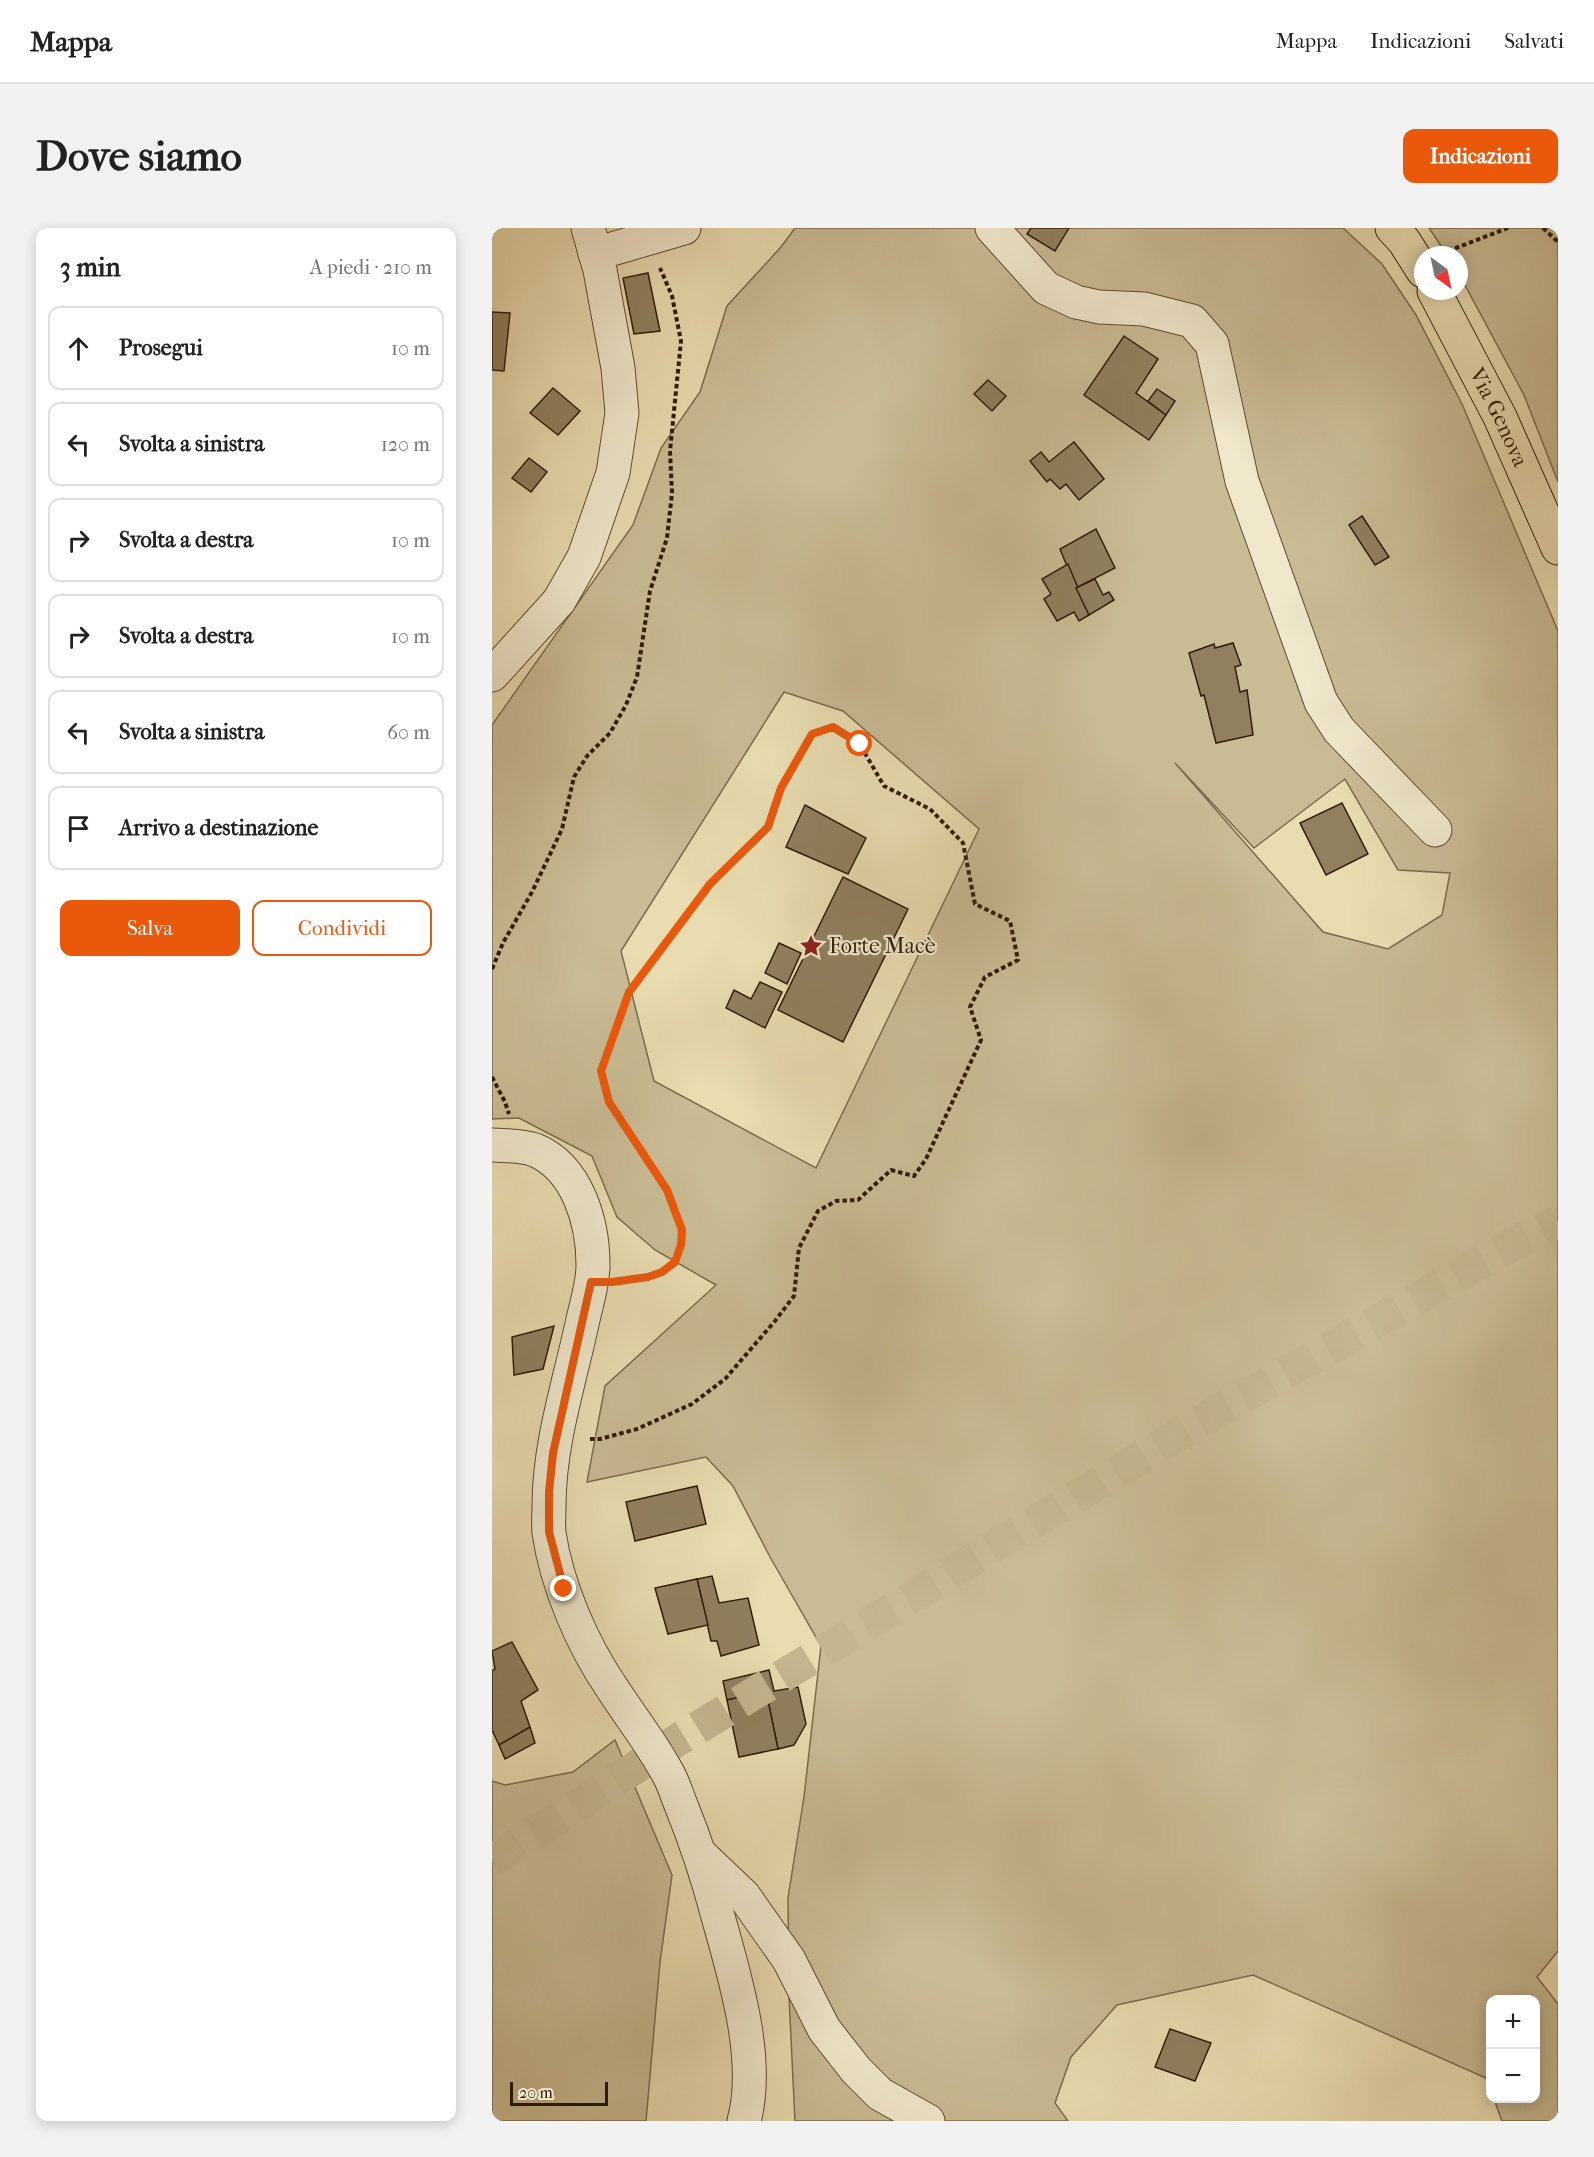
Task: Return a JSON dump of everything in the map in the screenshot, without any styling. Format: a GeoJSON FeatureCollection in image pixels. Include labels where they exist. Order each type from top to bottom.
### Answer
{"type":"FeatureCollection","features":[{"type":"Feature","properties":{"kind":"main road"},"geometry":{"type":"LineString","coordinates":[[1392,228],[1404,240],[1414,256]]}},
{"type":"Feature","properties":{"kind":"main road","name":"Via Genova"},"geometry":{"type":"LineString","coordinates":[[1439,300],[1500,417],[1558,548]]}},
{"type":"Feature","properties":{"kind":"street"},"geometry":{"type":"LineString","coordinates":[[492,675],[559,601],[584,557],[613,473],[622,413],[618,368],[609,313],[592,241],[684,228]]}},
{"type":"Feature","properties":{"kind":"street"},"geometry":{"type":"LineString","coordinates":[[992,228],[1046,288],[1076,302],[1099,308],[1144,309],[1192,321],[1212,344],[1242,481],[1321,702],[1339,730],[1435,830]]}},
{"type":"Feature","properties":{"kind":"street"},"geometry":{"type":"LineString","coordinates":[[492,1145],[519,1146],[534,1150],[551,1160],[564,1172],[578,1194],[589,1227],[593,1268],[556,1440],[549,1492],[549,1532],[564,1589],[584,1640],[611,1687],[641,1728],[668,1773],[701,1855],[741,1998],[748,2052],[749,2105],[744,2121]]}},
{"type":"Feature","properties":{"kind":"street"},"geometry":{"type":"LineString","coordinates":[[701,1855],[744,1896],[789,1960],[825,2029],[856,2070],[880,2094],[928,2121]]}},
{"type":"Feature","properties":{"kind":"path"},"geometry":{"type":"LineString","coordinates":[[1461,246],[1508,228]]}},
{"type":"Feature","properties":{"kind":"path"},"geometry":{"type":"LineString","coordinates":[[1543,228],[1558,242]]}},
{"type":"Feature","properties":{"kind":"path"},"geometry":{"type":"LineString","coordinates":[[492,969],[502,944],[532,892],[562,829],[574,777],[588,756],[610,733],[626,705],[637,677],[650,591],[667,538],[672,493],[670,452],[681,341],[672,296],[661,268],[656,264]]}},
{"type":"Feature","properties":{"kind":"path"},"geometry":{"type":"LineString","coordinates":[[556,1440],[600,1439],[637,1429],[692,1404],[725,1379],[794,1296],[799,1248],[818,1211],[836,1201],[858,1200],[891,1170],[914,1176],[926,1158],[981,1040],[970,1007],[985,977],[1018,960],[1010,921],[975,904],[963,843],[930,809],[884,786],[860,744],[833,727],[812,734],[781,788],[768,827],[710,884],[629,992],[601,1071],[609,1102],[667,1190],[682,1230],[681,1245],[675,1262],[662,1272],[648,1277],[612,1282],[591,1282]]}},
{"type":"Feature","properties":{"kind":"shaded area"},"geometry":{"type":"Polygon","coordinates":[[[795,228],[1343,228],[1382,264],[1416,315],[1462,404],[1558,631],[1558,1951],[1537,1977],[1558,2004],[1558,2121],[1502,2121],[1495,2103],[1540,2103],[1540,1995],[1486,1995],[1486,2078],[1253,1975],[1117,2005],[1071,2057],[1055,2103],[1068,2121],[795,2121],[789,1997],[788,1898],[804,1797],[821,1646],[733,1486],[706,1457],[587,1482],[605,1386],[716,1285],[655,1250],[617,1217],[592,1156],[519,1118],[492,1119],[492,725],[633,525],[661,448],[700,392],[727,306],[781,247],[795,228]],[[784,692],[621,951],[654,1081],[816,1168],[979,829],[843,711],[784,692]],[[1175,763],[1323,932],[1388,949],[1442,915],[1450,873],[1398,870],[1345,779],[1254,848],[1175,763]]]}},
{"type":"Feature","properties":{"kind":"shaded area"},"geometry":{"type":"Polygon","coordinates":[[[1429,228],[1558,228],[1558,482],[1524,395],[1468,291],[1468,246],[1441,246],[1429,228]]]}},
{"type":"Feature","properties":{"kind":"shaded area"},"geometry":{"type":"Polygon","coordinates":[[[615,1740],[672,1875],[660,1962],[646,2121],[492,2121],[492,1781],[505,1785],[573,1772],[615,1740]]]}},
{"type":"Feature","properties":{"kind":"building"},"geometry":{"type":"Polygon","coordinates":[[[1031,228],[1069,228],[1055,251],[1027,234],[1031,228]]]}},
{"type":"Feature","properties":{"kind":"building"},"geometry":{"type":"Polygon","coordinates":[[[648,273],[660,331],[634,334],[623,278],[648,273]]]}},
{"type":"Feature","properties":{"kind":"building"},"geometry":{"type":"Polygon","coordinates":[[[492,312],[510,313],[504,371],[492,370],[492,312]]]}},
{"type":"Feature","properties":{"kind":"building"},"geometry":{"type":"Polygon","coordinates":[[[1124,336],[1158,359],[1136,393],[1166,415],[1149,440],[1084,395],[1124,336]]]}},
{"type":"Feature","properties":{"kind":"building"},"geometry":{"type":"Polygon","coordinates":[[[988,380],[1006,396],[992,411],[974,394],[988,380]]]}},
{"type":"Feature","properties":{"kind":"building"},"geometry":{"type":"Polygon","coordinates":[[[553,388],[580,411],[558,435],[530,413],[553,388]]]}},
{"type":"Feature","properties":{"kind":"building"},"geometry":{"type":"Polygon","coordinates":[[[1157,389],[1175,401],[1166,415],[1148,401],[1157,389]]]}},
{"type":"Feature","properties":{"kind":"building"},"geometry":{"type":"Polygon","coordinates":[[[1074,442],[1104,479],[1079,500],[1066,484],[1060,489],[1050,479],[1047,482],[1030,461],[1041,452],[1049,462],[1074,442]]]}},
{"type":"Feature","properties":{"kind":"building"},"geometry":{"type":"Polygon","coordinates":[[[529,458],[547,472],[531,492],[512,478],[529,458]]]}},
{"type":"Feature","properties":{"kind":"building"},"geometry":{"type":"Polygon","coordinates":[[[1362,516],[1389,557],[1375,565],[1349,525],[1362,516]]]}},
{"type":"Feature","properties":{"kind":"building"},"geometry":{"type":"Polygon","coordinates":[[[1096,529],[1115,568],[1076,588],[1060,549],[1096,529]]]}},
{"type":"Feature","properties":{"kind":"building"},"geometry":{"type":"Polygon","coordinates":[[[1068,564],[1089,615],[1079,621],[1074,612],[1057,621],[1044,599],[1051,594],[1042,579],[1068,564]]]}},
{"type":"Feature","properties":{"kind":"building"},"geometry":{"type":"Polygon","coordinates":[[[1095,579],[1103,595],[1109,592],[1114,600],[1089,615],[1076,588],[1095,579]]]}},
{"type":"Feature","properties":{"kind":"building"},"geometry":{"type":"Polygon","coordinates":[[[1233,643],[1241,665],[1235,667],[1240,692],[1247,690],[1253,735],[1216,743],[1204,695],[1201,696],[1189,653],[1214,644],[1215,648],[1233,643]]]}},
{"type":"Feature","properties":{"kind":"building"},"geometry":{"type":"Polygon","coordinates":[[[1342,803],[1368,854],[1326,875],[1300,823],[1342,803]]]}},
{"type":"Feature","properties":{"kind":"building"},"geometry":{"type":"Polygon","coordinates":[[[805,805],[866,838],[848,874],[786,847],[805,805]]]}},
{"type":"Feature","properties":{"kind":"building"},"geometry":{"type":"Polygon","coordinates":[[[843,877],[908,909],[843,1042],[778,1010],[843,877]]]}},
{"type":"Feature","properties":{"kind":"building"},"geometry":{"type":"Polygon","coordinates":[[[779,943],[801,953],[787,984],[765,973],[779,943]]]}},
{"type":"Feature","properties":{"kind":"building"},"geometry":{"type":"Polygon","coordinates":[[[760,982],[782,992],[765,1028],[726,1008],[734,990],[751,999],[760,982]]]}},
{"type":"Feature","properties":{"kind":"building"},"geometry":{"type":"Polygon","coordinates":[[[554,1326],[543,1369],[514,1375],[512,1337],[554,1326]]]}},
{"type":"Feature","properties":{"kind":"building"},"geometry":{"type":"Polygon","coordinates":[[[697,1486],[706,1524],[635,1541],[626,1502],[697,1486]]]}},
{"type":"Feature","properties":{"kind":"building"},"geometry":{"type":"Polygon","coordinates":[[[712,1576],[719,1603],[748,1598],[759,1645],[721,1656],[717,1641],[711,1641],[697,1579],[712,1576]]]}},
{"type":"Feature","properties":{"kind":"building"},"geometry":{"type":"Polygon","coordinates":[[[697,1579],[708,1625],[668,1634],[655,1588],[697,1579]]]}},
{"type":"Feature","properties":{"kind":"building"},"geometry":{"type":"Polygon","coordinates":[[[512,1642],[538,1690],[521,1701],[530,1727],[499,1745],[492,1730],[492,1671],[495,1669],[492,1651],[512,1642]]]}},
{"type":"Feature","properties":{"kind":"building"},"geometry":{"type":"Polygon","coordinates":[[[769,1670],[774,1691],[798,1687],[806,1724],[794,1745],[778,1749],[766,1691],[727,1700],[723,1681],[769,1670]]]}},
{"type":"Feature","properties":{"kind":"building"},"geometry":{"type":"Polygon","coordinates":[[[766,1691],[778,1749],[739,1757],[727,1700],[766,1691]]]}},
{"type":"Feature","properties":{"kind":"building"},"geometry":{"type":"Polygon","coordinates":[[[530,1727],[535,1743],[505,1759],[499,1745],[530,1727]]]}},
{"type":"Feature","properties":{"kind":"building"},"geometry":{"type":"Polygon","coordinates":[[[1170,2029],[1211,2043],[1195,2081],[1155,2067],[1170,2029]]]}},
{"type":"Feature","properties":{"kind":"tunnel"},"geometry":{"type":"LineString","coordinates":[[492,1861],[676,1741],[1197,1423],[1515,1243],[1558,1222]]}},
{"type":"Feature","properties":{"kind":"place","name":"Forte Macè"},"geometry":{"type":"Point","coordinates":[811,946]}},
{"type":"Feature","properties":{"kind":"route"},"geometry":{"type":"LineString","coordinates":[[564,1589],[549,1532],[549,1492],[553,1453],[591,1282],[612,1282],[648,1277],[662,1272],[675,1262],[681,1245],[682,1230],[667,1190],[609,1102],[601,1071],[629,992],[710,884],[768,827],[781,788],[812,734],[833,727],[860,744]]}}]}
